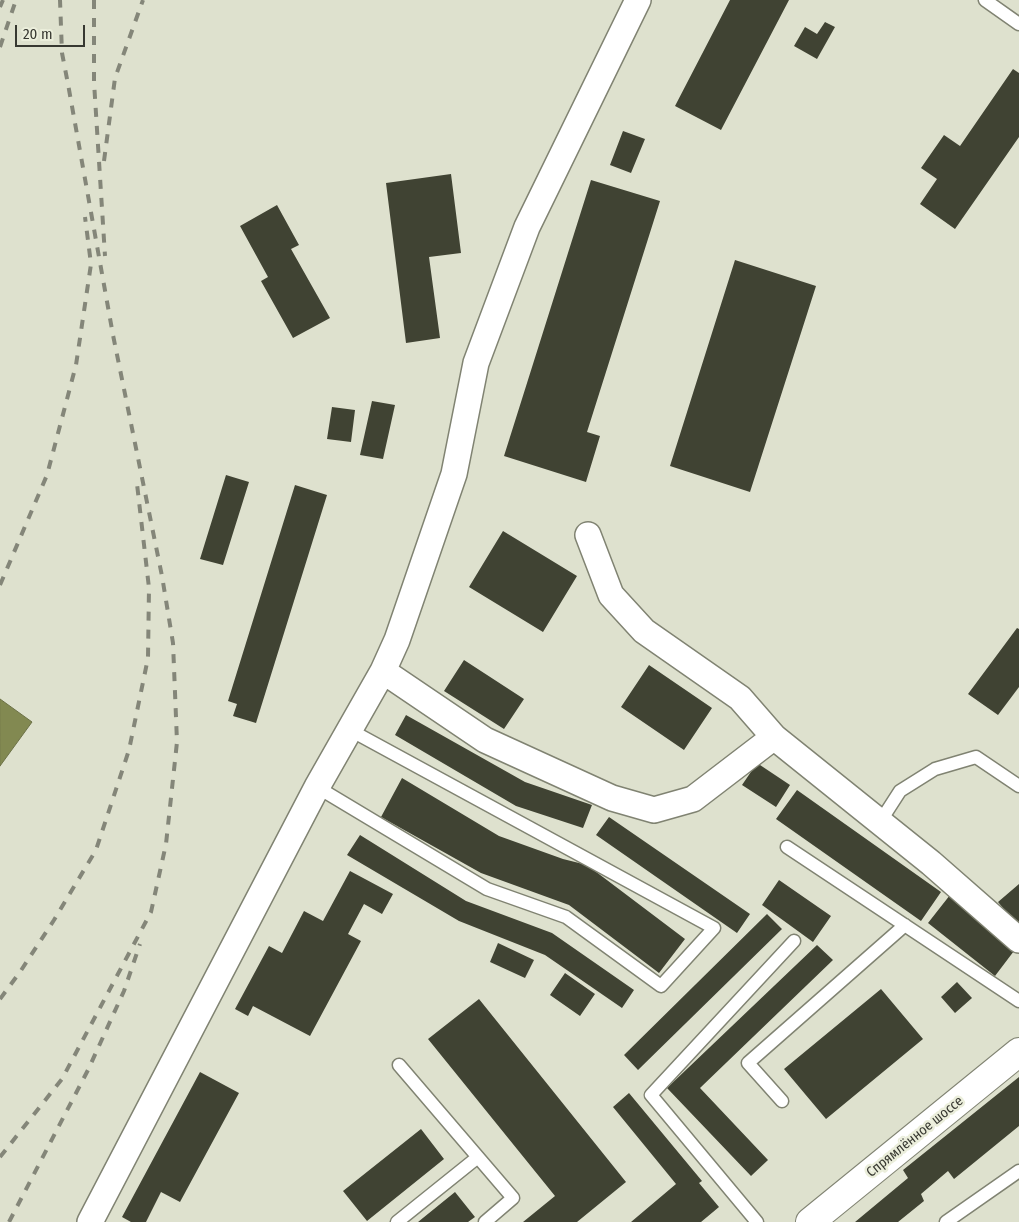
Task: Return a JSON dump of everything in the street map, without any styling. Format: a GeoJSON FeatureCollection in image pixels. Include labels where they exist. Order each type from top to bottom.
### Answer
{"type":"FeatureCollection","features":[{"type":"Feature","properties":{"kind":"main road","name":"Спрямлённое шоссе"},"geometry":{"type":"LineString","coordinates":[[810,1222],[1019,1052]]}},
{"type":"Feature","properties":{"kind":"street"},"geometry":{"type":"LineString","coordinates":[[90,1222],[317,787],[383,671],[398,640],[454,474],[476,363],[486,336],[527,227],[638,0]]}},
{"type":"Feature","properties":{"kind":"street"},"geometry":{"type":"LineString","coordinates":[[588,535],[611,595],[644,631],[740,698],[774,737],[931,863],[1019,940]]}},
{"type":"Feature","properties":{"kind":"street"},"geometry":{"type":"LineString","coordinates":[[383,671],[485,740],[612,798],[654,810],[693,799],[774,737]]}},
{"type":"Feature","properties":{"kind":"lane"},"geometry":{"type":"LineString","coordinates":[[985,0],[1019,24]]}},
{"type":"Feature","properties":{"kind":"lane"},"geometry":{"type":"LineString","coordinates":[[317,787],[487,889],[566,917],[661,986],[714,928],[350,730]]}},
{"type":"Feature","properties":{"kind":"lane"},"geometry":{"type":"LineString","coordinates":[[880,822],[900,791],[935,769],[976,757],[1019,786]]}},
{"type":"Feature","properties":{"kind":"lane"},"geometry":{"type":"LineString","coordinates":[[787,847],[1019,1000]]}},
{"type":"Feature","properties":{"kind":"lane"},"geometry":{"type":"LineString","coordinates":[[782,1101],[748,1063],[905,925]]}},
{"type":"Feature","properties":{"kind":"lane"},"geometry":{"type":"LineString","coordinates":[[757,1222],[651,1095],[794,941]]}},
{"type":"Feature","properties":{"kind":"lane"},"geometry":{"type":"LineString","coordinates":[[399,1065],[513,1198],[485,1222]]}},
{"type":"Feature","properties":{"kind":"lane"},"geometry":{"type":"LineString","coordinates":[[397,1222],[478,1157]]}},
{"type":"Feature","properties":{"kind":"lane"},"geometry":{"type":"LineString","coordinates":[[946,1222],[1019,1171]]}},
{"type":"Feature","properties":{"kind":"shaded area"},"geometry":{"type":"Polygon","coordinates":[[[0,699],[32,722],[0,766],[0,699]]]}},
{"type":"Feature","properties":{"kind":"building"},"geometry":{"type":"Polygon","coordinates":[[[730,0],[789,0],[721,130],[675,106],[730,0]]]}},
{"type":"Feature","properties":{"kind":"building"},"geometry":{"type":"Polygon","coordinates":[[[825,22],[835,27],[817,59],[794,46],[805,27],[817,34],[825,22]]]}},
{"type":"Feature","properties":{"kind":"building"},"geometry":{"type":"Polygon","coordinates":[[[1013,69],[1019,73],[1019,137],[955,229],[920,204],[937,179],[921,168],[944,135],[960,146],[1013,69]]]}},
{"type":"Feature","properties":{"kind":"building"},"geometry":{"type":"Polygon","coordinates":[[[623,131],[645,139],[631,173],[610,165],[623,131]]]}},
{"type":"Feature","properties":{"kind":"building"},"geometry":{"type":"Polygon","coordinates":[[[451,174],[461,253],[429,257],[440,338],[406,343],[386,183],[451,174]]]}},
{"type":"Feature","properties":{"kind":"building"},"geometry":{"type":"Polygon","coordinates":[[[591,180],[660,201],[587,432],[600,436],[586,482],[504,456],[591,180]]]}},
{"type":"Feature","properties":{"kind":"building"},"geometry":{"type":"Polygon","coordinates":[[[277,205],[299,245],[291,249],[330,318],[293,338],[261,281],[268,277],[240,226],[277,205]]]}},
{"type":"Feature","properties":{"kind":"building"},"geometry":{"type":"Polygon","coordinates":[[[735,260],[816,286],[750,492],[670,466],[735,260]]]}},
{"type":"Feature","properties":{"kind":"building"},"geometry":{"type":"Polygon","coordinates":[[[372,401],[395,405],[383,459],[360,455],[372,401]]]}},
{"type":"Feature","properties":{"kind":"building"},"geometry":{"type":"Polygon","coordinates":[[[332,407],[355,410],[351,442],[327,439],[332,407]]]}},
{"type":"Feature","properties":{"kind":"building"},"geometry":{"type":"Polygon","coordinates":[[[226,475],[249,482],[223,565],[200,559],[226,475]]]}},
{"type":"Feature","properties":{"kind":"building"},"geometry":{"type":"Polygon","coordinates":[[[295,485],[327,495],[256,723],[233,716],[237,704],[228,701],[295,485]]]}},
{"type":"Feature","properties":{"kind":"building"},"geometry":{"type":"Polygon","coordinates":[[[503,531],[577,576],[543,632],[469,587],[503,531]]]}},
{"type":"Feature","properties":{"kind":"building"},"geometry":{"type":"Polygon","coordinates":[[[1017,628],[1019,629],[1019,687],[998,715],[968,694],[1017,628]]]}},
{"type":"Feature","properties":{"kind":"building"},"geometry":{"type":"Polygon","coordinates":[[[464,660],[524,699],[504,729],[444,691],[464,660]]]}},
{"type":"Feature","properties":{"kind":"building"},"geometry":{"type":"Polygon","coordinates":[[[649,665],[712,708],[684,750],[621,707],[649,665]]]}},
{"type":"Feature","properties":{"kind":"building"},"geometry":{"type":"Polygon","coordinates":[[[406,715],[525,782],[592,805],[583,828],[516,806],[395,735],[406,715]]]}},
{"type":"Feature","properties":{"kind":"building"},"geometry":{"type":"Polygon","coordinates":[[[757,763],[790,785],[776,807],[742,785],[757,763]]]}},
{"type":"Feature","properties":{"kind":"building"},"geometry":{"type":"Polygon","coordinates":[[[402,778],[499,836],[563,859],[587,865],[685,939],[659,973],[569,905],[481,873],[381,817],[402,778]]]}},
{"type":"Feature","properties":{"kind":"building"},"geometry":{"type":"Polygon","coordinates":[[[797,790],[941,892],[921,921],[776,819],[797,790]]]}},
{"type":"Feature","properties":{"kind":"building"},"geometry":{"type":"Polygon","coordinates":[[[609,817],[750,914],[737,933],[596,835],[609,817]]]}},
{"type":"Feature","properties":{"kind":"building"},"geometry":{"type":"Polygon","coordinates":[[[360,835],[466,901],[552,933],[634,990],[622,1008],[545,955],[459,921],[347,855],[360,835]]]}},
{"type":"Feature","properties":{"kind":"building"},"geometry":{"type":"Polygon","coordinates":[[[350,871],[393,894],[382,914],[364,904],[348,934],[361,941],[310,1036],[253,1006],[248,1016],[235,1009],[269,946],[282,953],[304,911],[323,921],[350,871]]]}},
{"type":"Feature","properties":{"kind":"building"},"geometry":{"type":"Polygon","coordinates":[[[779,880],[831,916],[813,942],[762,905],[779,880]]]}},
{"type":"Feature","properties":{"kind":"building"},"geometry":{"type":"Polygon","coordinates":[[[1019,884],[1019,927],[998,902],[1019,884]]]}},
{"type":"Feature","properties":{"kind":"building"},"geometry":{"type":"Polygon","coordinates":[[[950,895],[1017,947],[995,976],[928,923],[950,895]]]}},
{"type":"Feature","properties":{"kind":"building"},"geometry":{"type":"Polygon","coordinates":[[[767,914],[782,929],[638,1070],[624,1055],[767,914]]]}},
{"type":"Feature","properties":{"kind":"building"},"geometry":{"type":"Polygon","coordinates":[[[498,943],[534,960],[525,978],[490,962],[498,943]]]}},
{"type":"Feature","properties":{"kind":"building"},"geometry":{"type":"Polygon","coordinates":[[[817,945],[833,960],[700,1088],[768,1160],[751,1176],[667,1088],[817,945]]]}},
{"type":"Feature","properties":{"kind":"building"},"geometry":{"type":"Polygon","coordinates":[[[565,973],[595,994],[580,1016],[550,995],[565,973]]]}},
{"type":"Feature","properties":{"kind":"building"},"geometry":{"type":"Polygon","coordinates":[[[957,982],[972,998],[955,1013],[941,997],[957,982]]]}},
{"type":"Feature","properties":{"kind":"building"},"geometry":{"type":"Polygon","coordinates":[[[881,989],[923,1039],[826,1119],[784,1069],[881,989]]]}},
{"type":"Feature","properties":{"kind":"building"},"geometry":{"type":"Polygon","coordinates":[[[479,999],[626,1182],[577,1222],[523,1222],[555,1196],[428,1039],[479,999]]]}},
{"type":"Feature","properties":{"kind":"building"},"geometry":{"type":"Polygon","coordinates":[[[200,1072],[239,1093],[180,1202],[161,1192],[146,1222],[131,1222],[122,1217],[200,1072]]]}},
{"type":"Feature","properties":{"kind":"building"},"geometry":{"type":"Polygon","coordinates":[[[1019,1077],[1019,1126],[954,1179],[948,1171],[921,1194],[924,1201],[898,1222],[855,1222],[908,1178],[903,1170],[1019,1077]]]}},
{"type":"Feature","properties":{"kind":"building"},"geometry":{"type":"Polygon","coordinates":[[[629,1093],[702,1181],[699,1183],[719,1207],[701,1222],[631,1222],[676,1184],[613,1107],[629,1093]]]}},
{"type":"Feature","properties":{"kind":"building"},"geometry":{"type":"Polygon","coordinates":[[[421,1129],[444,1159],[367,1221],[343,1191],[421,1129]]]}},
{"type":"Feature","properties":{"kind":"building"},"geometry":{"type":"Polygon","coordinates":[[[455,1192],[475,1217],[468,1222],[418,1222],[455,1192]]]}},
{"type":"Feature","properties":{"kind":"railway"},"geometry":{"type":"LineString","coordinates":[[0,7],[3,0]]}},
{"type":"Feature","properties":{"kind":"railway"},"geometry":{"type":"LineString","coordinates":[[0,47],[16,0]]}},
{"type":"Feature","properties":{"kind":"railway"},"geometry":{"type":"LineString","coordinates":[[0,1157],[62,1079],[151,912],[166,844],[177,742],[173,643],[162,576],[113,335],[62,53],[60,0]]}},
{"type":"Feature","properties":{"kind":"railway"},"geometry":{"type":"LineString","coordinates":[[94,0],[94,82],[105,256]]}},
{"type":"Feature","properties":{"kind":"railway"},"geometry":{"type":"LineString","coordinates":[[104,161],[115,78],[143,0]]}},
{"type":"Feature","properties":{"kind":"railway"},"geometry":{"type":"LineString","coordinates":[[0,585],[47,475],[76,365],[91,264],[85,217]]}},
{"type":"Feature","properties":{"kind":"railway"},"geometry":{"type":"LineString","coordinates":[[0,999],[54,920],[96,850],[129,750],[148,658],[149,588],[137,484]]}},
{"type":"Feature","properties":{"kind":"railway"},"geometry":{"type":"LineString","coordinates":[[9,1222],[88,1070],[124,991],[140,944]]}}]}
